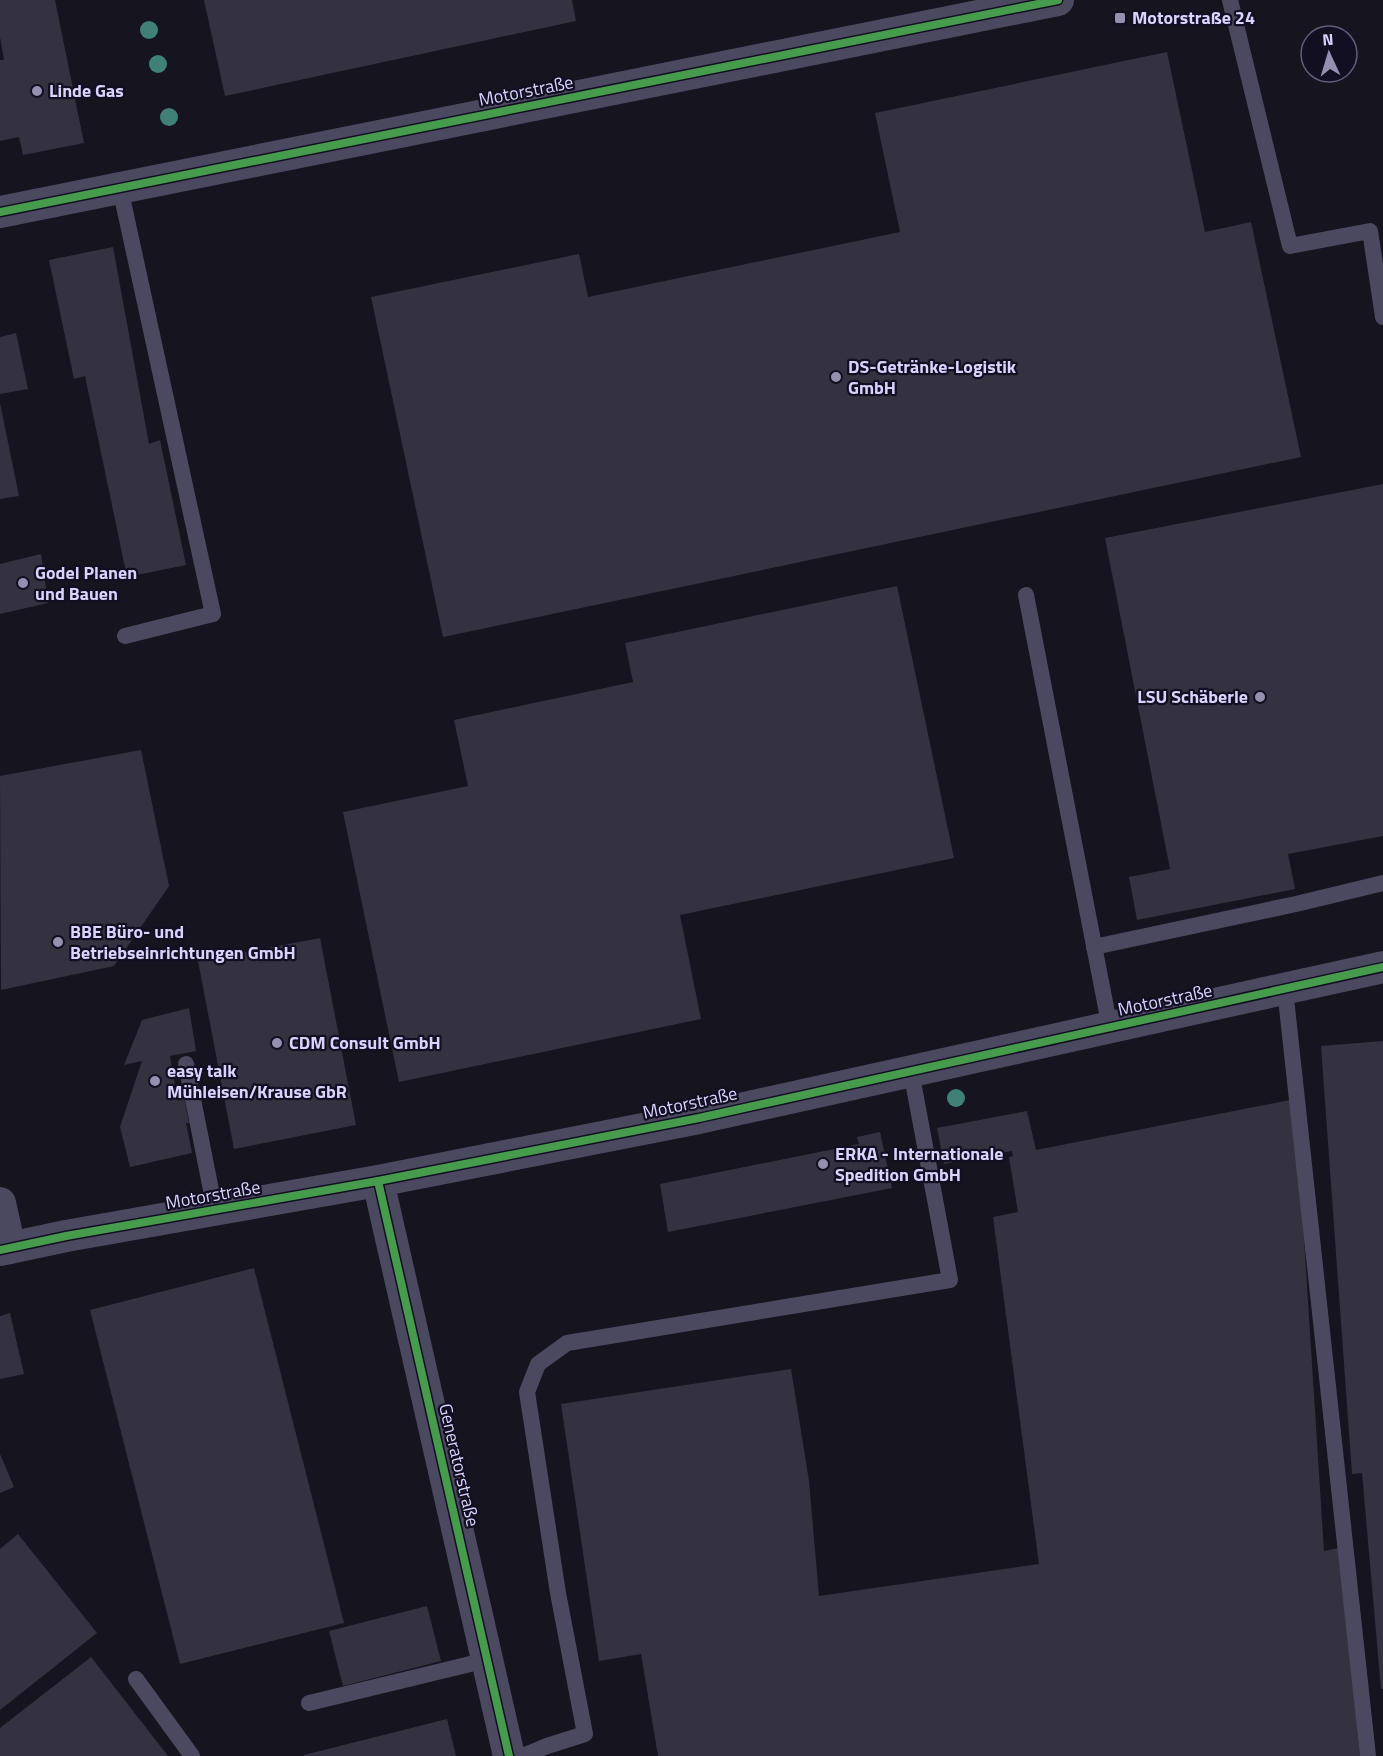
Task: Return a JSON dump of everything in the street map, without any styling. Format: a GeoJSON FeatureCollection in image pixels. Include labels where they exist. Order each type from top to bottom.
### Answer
{"type":"FeatureCollection","features":[{"type":"Feature","properties":{"kind":"street","name":"Motorstraße"},"geometry":{"type":"LineString","coordinates":[[0,212],[1058,0]]}},
{"type":"Feature","properties":{"kind":"street","name":"Motorstraße"},"geometry":{"type":"LineString","coordinates":[[5,1249],[378,1181],[688,1120],[1383,967]]}},
{"type":"Feature","properties":{"kind":"street","name":"Generatorstraße"},"geometry":{"type":"LineString","coordinates":[[378,1181],[509,1756]]}},
{"type":"Feature","properties":{"kind":"street"},"geometry":{"type":"LineString","coordinates":[[0,1203],[5,1249]]}},
{"type":"Feature","properties":{"kind":"lane"},"geometry":{"type":"LineString","coordinates":[[1230,0],[1290,246],[1370,231],[1383,317]]}},
{"type":"Feature","properties":{"kind":"lane"},"geometry":{"type":"LineString","coordinates":[[120,188],[213,614],[125,636]]}},
{"type":"Feature","properties":{"kind":"lane"},"geometry":{"type":"LineString","coordinates":[[1026,595],[1110,1028]]}},
{"type":"Feature","properties":{"kind":"lane"},"geometry":{"type":"LineString","coordinates":[[1094,946],[1296,904],[1383,883]]}},
{"type":"Feature","properties":{"kind":"lane"},"geometry":{"type":"LineString","coordinates":[[1285,989],[1368,1756]]}},
{"type":"Feature","properties":{"kind":"lane"},"geometry":{"type":"LineString","coordinates":[[186,1064],[215,1210]]}},
{"type":"Feature","properties":{"kind":"lane"},"geometry":{"type":"LineString","coordinates":[[523,1756],[585,1734],[558,1593],[527,1392],[538,1364],[567,1343],[950,1280],[911,1071]]}},
{"type":"Feature","properties":{"kind":"lane"},"geometry":{"type":"LineString","coordinates":[[309,1703],[487,1660]]}},
{"type":"Feature","properties":{"kind":"lane"},"geometry":{"type":"LineString","coordinates":[[136,1679],[192,1756]]}},
{"type":"Feature","properties":{"kind":"building","name":"Linde Gas"},"geometry":{"type":"Polygon","coordinates":[[[0,0],[55,0],[84,143],[23,155],[19,137],[0,141],[0,60],[4,60],[0,37],[0,0]]]}},
{"type":"Feature","properties":{"kind":"building"},"geometry":{"type":"Polygon","coordinates":[[[204,0],[572,0],[576,21],[225,96],[204,0]]]}},
{"type":"Feature","properties":{"kind":"building","name":"DS-Getränke-Logistik GmbH"},"geometry":{"type":"Polygon","coordinates":[[[1167,52],[1205,232],[1251,222],[1301,457],[443,637],[371,297],[579,254],[588,297],[900,232],[875,113],[1167,52]]]}},
{"type":"Feature","properties":{"kind":"building"},"geometry":{"type":"Polygon","coordinates":[[[113,247],[149,444],[160,440],[186,565],[127,577],[85,376],[74,379],[49,260],[113,247]]]}},
{"type":"Feature","properties":{"kind":"building"},"geometry":{"type":"Polygon","coordinates":[[[16,333],[28,389],[0,394],[0,337],[16,333]]]}},
{"type":"Feature","properties":{"kind":"building"},"geometry":{"type":"Polygon","coordinates":[[[0,403],[19,496],[0,499],[0,403]]]}},
{"type":"Feature","properties":{"kind":"building","name":"LSU Schäberle"},"geometry":{"type":"Polygon","coordinates":[[[1383,484],[1383,836],[1288,854],[1295,889],[1137,920],[1129,877],[1170,869],[1105,538],[1383,484]]]}},
{"type":"Feature","properties":{"kind":"building","name":"Godel Planen und Bauen"},"geometry":{"type":"Polygon","coordinates":[[[41,554],[48,603],[0,614],[0,564],[41,554]]]}},
{"type":"Feature","properties":{"kind":"building"},"geometry":{"type":"Polygon","coordinates":[[[897,586],[954,858],[680,915],[701,1019],[399,1082],[343,812],[468,786],[454,720],[633,682],[625,643],[897,586]]]}},
{"type":"Feature","properties":{"kind":"building"},"geometry":{"type":"Polygon","coordinates":[[[141,750],[169,886],[114,966],[1,990],[0,776],[141,750]]]}},
{"type":"Feature","properties":{"kind":"building","name":"CDM Consult GmbH"},"geometry":{"type":"Polygon","coordinates":[[[320,938],[356,1125],[234,1149],[198,961],[320,938]]]}},
{"type":"Feature","properties":{"kind":"building","name":"easy talk Mühleisen/Krause GbR"},"geometry":{"type":"Polygon","coordinates":[[[189,1008],[196,1051],[170,1056],[177,1098],[184,1097],[192,1153],[130,1167],[120,1127],[142,1061],[124,1065],[142,1020],[189,1008]]]}},
{"type":"Feature","properties":{"kind":"building"},"geometry":{"type":"Polygon","coordinates":[[[1383,1041],[1383,1689],[1381,1689],[1362,1473],[1352,1474],[1321,1046],[1383,1041]]]}},
{"type":"Feature","properties":{"kind":"building"},"geometry":{"type":"Polygon","coordinates":[[[1295,1099],[1324,1551],[1339,1548],[1360,1756],[658,1756],[641,1654],[599,1661],[561,1404],[791,1369],[809,1481],[819,1596],[1039,1564],[993,1217],[1018,1212],[1009,1157],[1013,1156],[1012,1151],[944,1164],[937,1128],[1027,1111],[1036,1150],[1295,1099]]]}},
{"type":"Feature","properties":{"kind":"building","name":"ERKA - Internationale Spedition GmbH"},"geometry":{"type":"Polygon","coordinates":[[[880,1132],[892,1188],[668,1232],[660,1184],[859,1144],[857,1137],[880,1132]]]}},
{"type":"Feature","properties":{"kind":"building"},"geometry":{"type":"Polygon","coordinates":[[[254,1268],[344,1623],[180,1664],[90,1310],[254,1268]]]}},
{"type":"Feature","properties":{"kind":"building"},"geometry":{"type":"Polygon","coordinates":[[[10,1313],[24,1374],[0,1379],[0,1316],[10,1313]]]}},
{"type":"Feature","properties":{"kind":"building"},"geometry":{"type":"Polygon","coordinates":[[[0,1454],[14,1487],[0,1493],[0,1454]]]}},
{"type":"Feature","properties":{"kind":"building"},"geometry":{"type":"Polygon","coordinates":[[[18,1534],[97,1633],[0,1710],[0,1549],[18,1534]]]}},
{"type":"Feature","properties":{"kind":"building"},"geometry":{"type":"Polygon","coordinates":[[[427,1606],[441,1661],[343,1686],[329,1631],[427,1606]]]}},
{"type":"Feature","properties":{"kind":"building"},"geometry":{"type":"Polygon","coordinates":[[[91,1657],[168,1756],[0,1756],[0,1728],[91,1657]]]}},
{"type":"Feature","properties":{"kind":"building"},"geometry":{"type":"Polygon","coordinates":[[[447,1719],[456,1756],[304,1756],[304,1755],[447,1719]]]}},
{"type":"Feature","properties":{"kind":"cycle path"},"geometry":{"type":"LineString","coordinates":[[0,212],[1058,0]]}},
{"type":"Feature","properties":{"kind":"cycle path"},"geometry":{"type":"LineString","coordinates":[[0,1250],[66,1236],[378,1181],[699,1118],[1383,967]]}},
{"type":"Feature","properties":{"kind":"cycle path"},"geometry":{"type":"LineString","coordinates":[[378,1181],[509,1756]]}},
{"type":"Feature","properties":{"kind":"place","name":"Motorstraße 24"},"geometry":{"type":"Point","coordinates":[1120,18]}},
{"type":"Feature","properties":{"kind":"place","name":"Linde Gas"},"geometry":{"type":"Point","coordinates":[37,91]}},
{"type":"Feature","properties":{"kind":"place","name":"DS-Getränke-Logistik GmbH"},"geometry":{"type":"Point","coordinates":[836,377]}},
{"type":"Feature","properties":{"kind":"place","name":"Godel Planen und Bauen"},"geometry":{"type":"Point","coordinates":[23,583]}},
{"type":"Feature","properties":{"kind":"place","name":"LSU Schäberle"},"geometry":{"type":"Point","coordinates":[1260,697]}},
{"type":"Feature","properties":{"kind":"place","name":"BBE Büro- und Betriebseinrichtungen GmbH"},"geometry":{"type":"Point","coordinates":[58,942]}},
{"type":"Feature","properties":{"kind":"place","name":"CDM Consult GmbH"},"geometry":{"type":"Point","coordinates":[277,1043]}},
{"type":"Feature","properties":{"kind":"place","name":"easy talk Mühleisen/Krause GbR"},"geometry":{"type":"Point","coordinates":[155,1081]}},
{"type":"Feature","properties":{"kind":"place","name":"ERKA - Internationale Spedition GmbH"},"geometry":{"type":"Point","coordinates":[823,1164]}}]}
